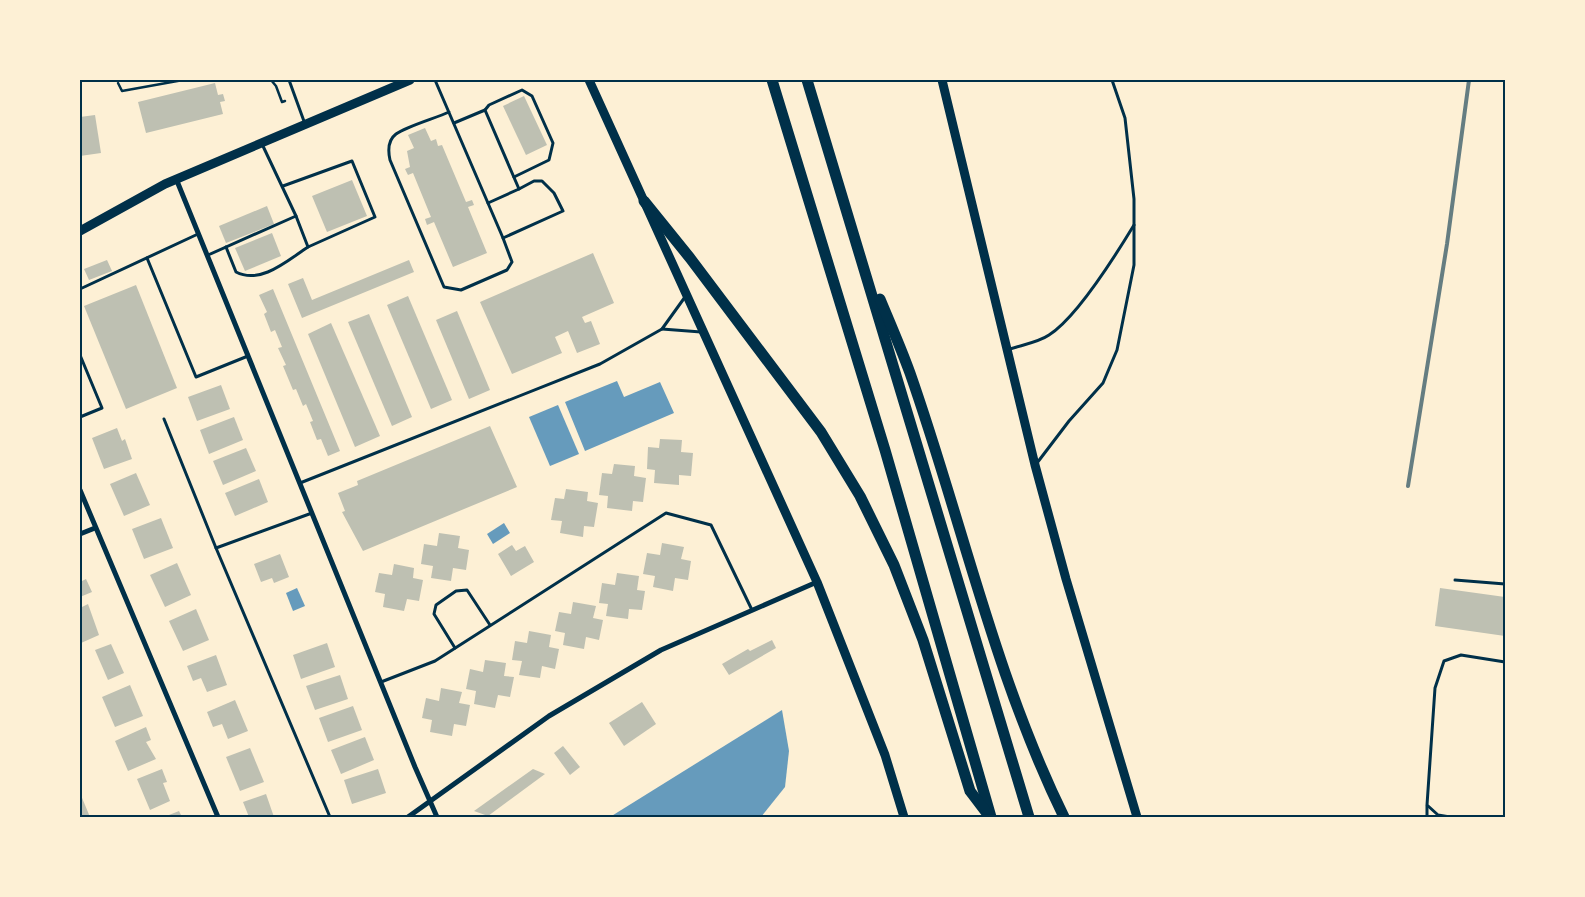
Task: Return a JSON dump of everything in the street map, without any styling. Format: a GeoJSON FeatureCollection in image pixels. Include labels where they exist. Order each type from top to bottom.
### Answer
{"type":"FeatureCollection","features":[{"type":"Feature","properties":{"kind":"highway"},"geometry":{"type":"LineString","coordinates":[[765,80],[790,142]]}},
{"type":"Feature","properties":{"kind":"highway"},"geometry":{"type":"LineString","coordinates":[[772,80],[885,450],[990,817]]}},
{"type":"Feature","properties":{"kind":"highway"},"geometry":{"type":"LineString","coordinates":[[807,80],[1029,817]]}},
{"type":"Feature","properties":{"kind":"highway"},"geometry":{"type":"LineString","coordinates":[[644,201],[690,258],[806,412],[839,460],[860,496],[894,566],[920,631],[970,791],[990,817]]}},
{"type":"Feature","properties":{"kind":"highway"},"geometry":{"type":"LineString","coordinates":[[853,231],[910,372],[1017,710],[1035,756],[1064,817]]}},
{"type":"Feature","properties":{"kind":"main road"},"geometry":{"type":"LineString","coordinates":[[589,80],[817,582],[885,755],[904,817]]}},
{"type":"Feature","properties":{"kind":"main road"},"geometry":{"type":"LineString","coordinates":[[942,80],[1009,349],[1035,465],[1066,579],[1137,817]]}},
{"type":"Feature","properties":{"kind":"main road"},"geometry":{"type":"LineString","coordinates":[[80,231],[149,192],[406,81]]}},
{"type":"Feature","properties":{"kind":"street"},"geometry":{"type":"LineString","coordinates":[[177,181],[380,682],[437,817]]}},
{"type":"Feature","properties":{"kind":"street"},"geometry":{"type":"LineString","coordinates":[[80,490],[218,817]]}},
{"type":"Feature","properties":{"kind":"street"},"geometry":{"type":"LineString","coordinates":[[80,534],[95,528]]}},
{"type":"Feature","properties":{"kind":"street"},"geometry":{"type":"LineString","coordinates":[[408,817],[549,716],[648,657],[817,582]]}},
{"type":"Feature","properties":{"kind":"lane"},"geometry":{"type":"LineString","coordinates":[[289,80],[306,125]]}},
{"type":"Feature","properties":{"kind":"lane"},"geometry":{"type":"LineString","coordinates":[[435,80],[454,123],[503,238],[512,262],[507,270],[461,290],[444,287],[388,152],[389,145],[396,134],[449,112]]}},
{"type":"Feature","properties":{"kind":"lane"},"geometry":{"type":"LineString","coordinates":[[1035,465],[1069,421],[1103,383],[1117,350],[1134,265],[1134,199],[1125,118],[1112,80]]}},
{"type":"Feature","properties":{"kind":"lane"},"geometry":{"type":"LineString","coordinates":[[454,123],[485,110],[489,105],[522,90],[532,96],[553,143],[549,160],[514,177]]}},
{"type":"Feature","properties":{"kind":"lane"},"geometry":{"type":"LineString","coordinates":[[485,110],[519,189]]}},
{"type":"Feature","properties":{"kind":"lane"},"geometry":{"type":"LineString","coordinates":[[262,144],[283,186],[308,247]]}},
{"type":"Feature","properties":{"kind":"lane"},"geometry":{"type":"LineString","coordinates":[[226,247],[236,272],[248,276],[260,275],[281,265],[308,247],[376,217],[352,161],[283,186]]}},
{"type":"Feature","properties":{"kind":"lane"},"geometry":{"type":"LineString","coordinates":[[488,203],[534,182],[542,181],[554,193],[563,211],[503,238]]}},
{"type":"Feature","properties":{"kind":"lane"},"geometry":{"type":"LineString","coordinates":[[207,256],[296,216]]}},
{"type":"Feature","properties":{"kind":"lane"},"geometry":{"type":"LineString","coordinates":[[1009,349],[1049,335],[1071,314],[1117,252],[1134,225]]}},
{"type":"Feature","properties":{"kind":"lane"},"geometry":{"type":"LineString","coordinates":[[80,289],[198,234]]}},
{"type":"Feature","properties":{"kind":"lane"},"geometry":{"type":"LineString","coordinates":[[147,258],[196,377],[248,356]]}},
{"type":"Feature","properties":{"kind":"lane"},"geometry":{"type":"LineString","coordinates":[[299,483],[600,364],[662,329],[687,294]]}},
{"type":"Feature","properties":{"kind":"lane"},"geometry":{"type":"LineString","coordinates":[[662,329],[704,332]]}},
{"type":"Feature","properties":{"kind":"lane"},"geometry":{"type":"LineString","coordinates":[[80,355],[102,408],[80,417]]}},
{"type":"Feature","properties":{"kind":"lane"},"geometry":{"type":"LineString","coordinates":[[164,419],[216,548],[330,817]]}},
{"type":"Feature","properties":{"kind":"lane"},"geometry":{"type":"LineString","coordinates":[[216,548],[312,513]]}},
{"type":"Feature","properties":{"kind":"lane"},"geometry":{"type":"LineString","coordinates":[[380,682],[435,661],[666,513],[711,525],[752,610]]}},
{"type":"Feature","properties":{"kind":"lane"},"geometry":{"type":"LineString","coordinates":[[1455,580],[1505,584]]}},
{"type":"Feature","properties":{"kind":"lane"},"geometry":{"type":"LineString","coordinates":[[455,648],[434,614],[436,605],[456,591],[467,590],[490,626]]}},
{"type":"Feature","properties":{"kind":"lane"},"geometry":{"type":"LineString","coordinates":[[1427,817],[1426,805],[1435,688],[1444,662],[1461,655],[1505,662]]}},
{"type":"Feature","properties":{"kind":"lane"},"geometry":{"type":"LineString","coordinates":[[1426,805],[1438,815],[1450,817]]}},
{"type":"Feature","properties":{"kind":"path"},"geometry":{"type":"LineString","coordinates":[[118,83],[122,91],[183,80]]}},
{"type":"Feature","properties":{"kind":"path"},"geometry":{"type":"LineString","coordinates":[[271,80],[276,86],[282,102],[285,101]]}},
{"type":"Feature","properties":{"kind":"water"},"geometry":{"type":"Polygon","coordinates":[[[617,381],[624,397],[660,382],[674,413],[585,451],[565,402],[617,381]]]}},
{"type":"Feature","properties":{"kind":"water"},"geometry":{"type":"Polygon","coordinates":[[[558,405],[579,454],[550,466],[529,417],[558,405]]]}},
{"type":"Feature","properties":{"kind":"water"},"geometry":{"type":"Polygon","coordinates":[[[504,523],[510,533],[493,544],[487,534],[504,523]]]}},
{"type":"Feature","properties":{"kind":"water"},"geometry":{"type":"Polygon","coordinates":[[[297,588],[305,606],[293,611],[286,593],[297,588]]]}},
{"type":"Feature","properties":{"kind":"water"},"geometry":{"type":"Polygon","coordinates":[[[782,710],[789,751],[785,787],[761,817],[610,817],[782,710]]]}},
{"type":"Feature","properties":{"kind":"building"},"geometry":{"type":"Polygon","coordinates":[[[215,83],[218,95],[223,94],[225,101],[220,102],[223,114],[146,133],[138,102],[215,83]]]}},
{"type":"Feature","properties":{"kind":"building"},"geometry":{"type":"Polygon","coordinates":[[[524,96],[547,145],[526,155],[503,106],[524,96]]]}},
{"type":"Feature","properties":{"kind":"building"},"geometry":{"type":"Polygon","coordinates":[[[95,115],[101,153],[80,156],[80,117],[95,115]]]}},
{"type":"Feature","properties":{"kind":"building"},"geometry":{"type":"Polygon","coordinates":[[[425,128],[431,141],[436,139],[438,146],[442,145],[466,202],[472,200],[474,205],[468,207],[487,253],[453,267],[434,222],[427,225],[425,219],[431,217],[413,173],[408,175],[405,169],[410,167],[407,151],[414,148],[408,135],[425,128]]]}},
{"type":"Feature","properties":{"kind":"building"},"geometry":{"type":"Polygon","coordinates":[[[352,180],[367,216],[327,232],[312,196],[352,180]]]}},
{"type":"Feature","properties":{"kind":"building"},"geometry":{"type":"Polygon","coordinates":[[[267,206],[274,224],[226,243],[219,226],[267,206]]]}},
{"type":"Feature","properties":{"kind":"building"},"geometry":{"type":"Polygon","coordinates":[[[272,233],[281,256],[245,271],[235,248],[272,233]]]}},
{"type":"Feature","properties":{"kind":"building"},"geometry":{"type":"Polygon","coordinates":[[[593,253],[614,303],[582,317],[585,323],[591,321],[600,344],[577,353],[568,331],[555,337],[562,353],[512,374],[480,302],[593,253]]]}},
{"type":"Feature","properties":{"kind":"building"},"geometry":{"type":"Polygon","coordinates":[[[107,260],[112,271],[89,280],[84,269],[107,260]]]}},
{"type":"Feature","properties":{"kind":"building"},"geometry":{"type":"Polygon","coordinates":[[[409,260],[414,272],[302,318],[288,284],[303,278],[312,300],[409,260]]]}},
{"type":"Feature","properties":{"kind":"building"},"geometry":{"type":"Polygon","coordinates":[[[136,285],[177,388],[126,409],[84,306],[136,285]]]}},
{"type":"Feature","properties":{"kind":"building"},"geometry":{"type":"Polygon","coordinates":[[[273,289],[340,451],[328,456],[321,439],[317,440],[310,422],[313,421],[306,404],[303,406],[296,389],[293,390],[283,366],[286,365],[278,348],[282,347],[275,330],[271,332],[264,314],[267,312],[259,295],[273,289]]]}},
{"type":"Feature","properties":{"kind":"building"},"geometry":{"type":"Polygon","coordinates":[[[408,296],[452,400],[431,409],[387,305],[408,296]]]}},
{"type":"Feature","properties":{"kind":"building"},"geometry":{"type":"Polygon","coordinates":[[[457,311],[490,390],[469,399],[436,320],[457,311]]]}},
{"type":"Feature","properties":{"kind":"building"},"geometry":{"type":"Polygon","coordinates":[[[369,314],[412,417],[392,426],[348,322],[369,314]]]}},
{"type":"Feature","properties":{"kind":"building"},"geometry":{"type":"Polygon","coordinates":[[[331,323],[380,436],[355,447],[308,334],[331,323]]]}},
{"type":"Feature","properties":{"kind":"building"},"geometry":{"type":"Polygon","coordinates":[[[221,385],[230,409],[197,421],[188,397],[221,385]]]}},
{"type":"Feature","properties":{"kind":"building"},"geometry":{"type":"Polygon","coordinates":[[[234,417],[243,440],[209,454],[200,430],[234,417]]]}},
{"type":"Feature","properties":{"kind":"building"},"geometry":{"type":"Polygon","coordinates":[[[490,426],[517,487],[363,551],[342,512],[345,511],[338,493],[358,485],[357,481],[490,426]]]}},
{"type":"Feature","properties":{"kind":"building"},"geometry":{"type":"Polygon","coordinates":[[[117,428],[122,441],[125,439],[132,459],[104,469],[92,438],[117,428]]]}},
{"type":"Feature","properties":{"kind":"building"},"geometry":{"type":"Polygon","coordinates":[[[660,439],[682,440],[681,452],[693,453],[691,476],[679,475],[679,485],[654,483],[655,470],[647,469],[648,447],[659,448],[660,439]]]}},
{"type":"Feature","properties":{"kind":"building"},"geometry":{"type":"Polygon","coordinates":[[[246,448],[256,471],[223,485],[213,461],[246,448]]]}},
{"type":"Feature","properties":{"kind":"building"},"geometry":{"type":"Polygon","coordinates":[[[614,464],[635,466],[634,476],[646,478],[643,502],[633,501],[632,511],[607,508],[608,496],[599,495],[602,473],[612,474],[614,464]]]}},
{"type":"Feature","properties":{"kind":"building"},"geometry":{"type":"Polygon","coordinates":[[[136,473],[150,505],[124,516],[110,484],[136,473]]]}},
{"type":"Feature","properties":{"kind":"building"},"geometry":{"type":"Polygon","coordinates":[[[259,479],[268,502],[235,516],[225,493],[259,479]]]}},
{"type":"Feature","properties":{"kind":"building"},"geometry":{"type":"Polygon","coordinates":[[[566,489],[588,492],[587,501],[598,503],[594,527],[584,526],[583,537],[560,533],[562,521],[551,520],[555,498],[564,499],[566,489]]]}},
{"type":"Feature","properties":{"kind":"building"},"geometry":{"type":"Polygon","coordinates":[[[161,518],[173,548],[144,559],[132,529],[161,518]]]}},
{"type":"Feature","properties":{"kind":"building"},"geometry":{"type":"Polygon","coordinates":[[[439,533],[460,536],[458,548],[469,550],[466,570],[453,568],[451,581],[431,578],[433,566],[421,564],[424,544],[437,546],[439,533]]]}},
{"type":"Feature","properties":{"kind":"building"},"geometry":{"type":"Polygon","coordinates":[[[662,543],[684,547],[681,559],[691,561],[688,580],[675,578],[673,591],[653,587],[655,576],[643,574],[647,553],[660,555],[662,543]]]}},
{"type":"Feature","properties":{"kind":"building"},"geometry":{"type":"Polygon","coordinates":[[[512,545],[516,551],[525,546],[534,562],[511,576],[498,554],[512,545]]]}},
{"type":"Feature","properties":{"kind":"building"},"geometry":{"type":"Polygon","coordinates":[[[280,554],[289,577],[274,583],[272,578],[261,582],[254,564],[280,554]]]}},
{"type":"Feature","properties":{"kind":"building"},"geometry":{"type":"Polygon","coordinates":[[[177,563],[191,595],[165,607],[150,575],[177,563]]]}},
{"type":"Feature","properties":{"kind":"building"},"geometry":{"type":"Polygon","coordinates":[[[394,564],[414,568],[413,578],[423,580],[419,601],[407,599],[404,611],[383,607],[385,594],[375,592],[379,573],[392,575],[394,564]]]}},
{"type":"Feature","properties":{"kind":"building"},"geometry":{"type":"Polygon","coordinates":[[[617,573],[639,576],[637,590],[645,591],[642,610],[629,609],[628,619],[606,616],[608,604],[599,603],[602,583],[615,585],[617,573]]]}},
{"type":"Feature","properties":{"kind":"building"},"geometry":{"type":"Polygon","coordinates":[[[86,579],[92,592],[80,597],[80,582],[86,579]]]}},
{"type":"Feature","properties":{"kind":"building"},"geometry":{"type":"Polygon","coordinates":[[[1440,588],[1505,597],[1505,636],[1435,626],[1440,588]]]}},
{"type":"Feature","properties":{"kind":"building"},"geometry":{"type":"Polygon","coordinates":[[[573,602],[596,606],[593,618],[603,620],[599,640],[586,637],[584,649],[563,645],[565,633],[555,631],[559,612],[571,614],[573,602]]]}},
{"type":"Feature","properties":{"kind":"building"},"geometry":{"type":"Polygon","coordinates":[[[88,604],[99,635],[81,643],[80,608],[88,604]]]}},
{"type":"Feature","properties":{"kind":"building"},"geometry":{"type":"Polygon","coordinates":[[[196,609],[209,640],[183,651],[169,621],[196,609]]]}},
{"type":"Feature","properties":{"kind":"building"},"geometry":{"type":"Polygon","coordinates":[[[529,631],[551,635],[549,647],[559,649],[555,669],[542,666],[540,678],[519,675],[522,661],[512,660],[515,641],[527,643],[529,631]]]}},
{"type":"Feature","properties":{"kind":"building"},"geometry":{"type":"Polygon","coordinates":[[[772,640],[776,648],[729,675],[722,664],[748,649],[750,651],[772,640]]]}},
{"type":"Feature","properties":{"kind":"building"},"geometry":{"type":"Polygon","coordinates":[[[327,643],[335,667],[301,679],[293,655],[327,643]]]}},
{"type":"Feature","properties":{"kind":"building"},"geometry":{"type":"Polygon","coordinates":[[[111,644],[124,673],[108,680],[95,650],[111,644]]]}},
{"type":"Feature","properties":{"kind":"building"},"geometry":{"type":"Polygon","coordinates":[[[216,655],[227,685],[207,692],[201,678],[193,681],[187,666],[216,655]]]}},
{"type":"Feature","properties":{"kind":"building"},"geometry":{"type":"Polygon","coordinates":[[[485,660],[506,663],[504,676],[514,677],[510,697],[498,695],[495,708],[474,704],[476,691],[466,689],[470,669],[483,672],[485,660]]]}},
{"type":"Feature","properties":{"kind":"building"},"geometry":{"type":"Polygon","coordinates":[[[340,675],[348,699],[315,710],[306,686],[340,675]]]}},
{"type":"Feature","properties":{"kind":"building"},"geometry":{"type":"Polygon","coordinates":[[[130,685],[143,716],[115,727],[102,697],[130,685]]]}},
{"type":"Feature","properties":{"kind":"building"},"geometry":{"type":"Polygon","coordinates":[[[441,688],[462,692],[459,703],[470,705],[466,726],[454,724],[452,736],[430,732],[432,720],[422,718],[426,698],[439,701],[441,688]]]}},
{"type":"Feature","properties":{"kind":"building"},"geometry":{"type":"Polygon","coordinates":[[[235,700],[248,731],[228,739],[222,724],[213,727],[207,712],[235,700]]]}},
{"type":"Feature","properties":{"kind":"building"},"geometry":{"type":"Polygon","coordinates":[[[642,702],[656,724],[624,746],[609,723],[642,702]]]}},
{"type":"Feature","properties":{"kind":"building"},"geometry":{"type":"Polygon","coordinates":[[[353,706],[362,730],[328,742],[319,718],[353,706]]]}},
{"type":"Feature","properties":{"kind":"building"},"geometry":{"type":"Polygon","coordinates":[[[146,727],[151,740],[146,742],[156,759],[128,771],[115,741],[146,727]]]}},
{"type":"Feature","properties":{"kind":"building"},"geometry":{"type":"Polygon","coordinates":[[[365,737],[374,760],[341,774],[331,750],[365,737]]]}},
{"type":"Feature","properties":{"kind":"building"},"geometry":{"type":"Polygon","coordinates":[[[563,746],[580,767],[570,775],[554,753],[563,746]]]}},
{"type":"Feature","properties":{"kind":"building"},"geometry":{"type":"Polygon","coordinates":[[[250,748],[264,782],[240,791],[226,757],[250,748]]]}},
{"type":"Feature","properties":{"kind":"building"},"geometry":{"type":"Polygon","coordinates":[[[162,769],[167,782],[163,783],[170,801],[150,810],[137,779],[162,769]]]}},
{"type":"Feature","properties":{"kind":"building"},"geometry":{"type":"Polygon","coordinates":[[[378,769],[386,793],[352,804],[344,780],[378,769]]]}},
{"type":"Feature","properties":{"kind":"building"},"geometry":{"type":"Polygon","coordinates":[[[533,769],[545,774],[488,816],[474,811],[533,769]]]}},
{"type":"Feature","properties":{"kind":"building"},"geometry":{"type":"Polygon","coordinates":[[[80,793],[90,817],[80,817],[80,793]]]}},
{"type":"Feature","properties":{"kind":"building"},"geometry":{"type":"Polygon","coordinates":[[[266,794],[274,817],[249,817],[243,802],[266,794]]]}},
{"type":"Feature","properties":{"kind":"building"},"geometry":{"type":"Polygon","coordinates":[[[179,811],[182,817],[164,817],[179,811]]]}},
{"type":"Feature","properties":{"kind":"railway"},"geometry":{"type":"LineString","coordinates":[[1408,486],[1447,244],[1469,80]]}}]}
